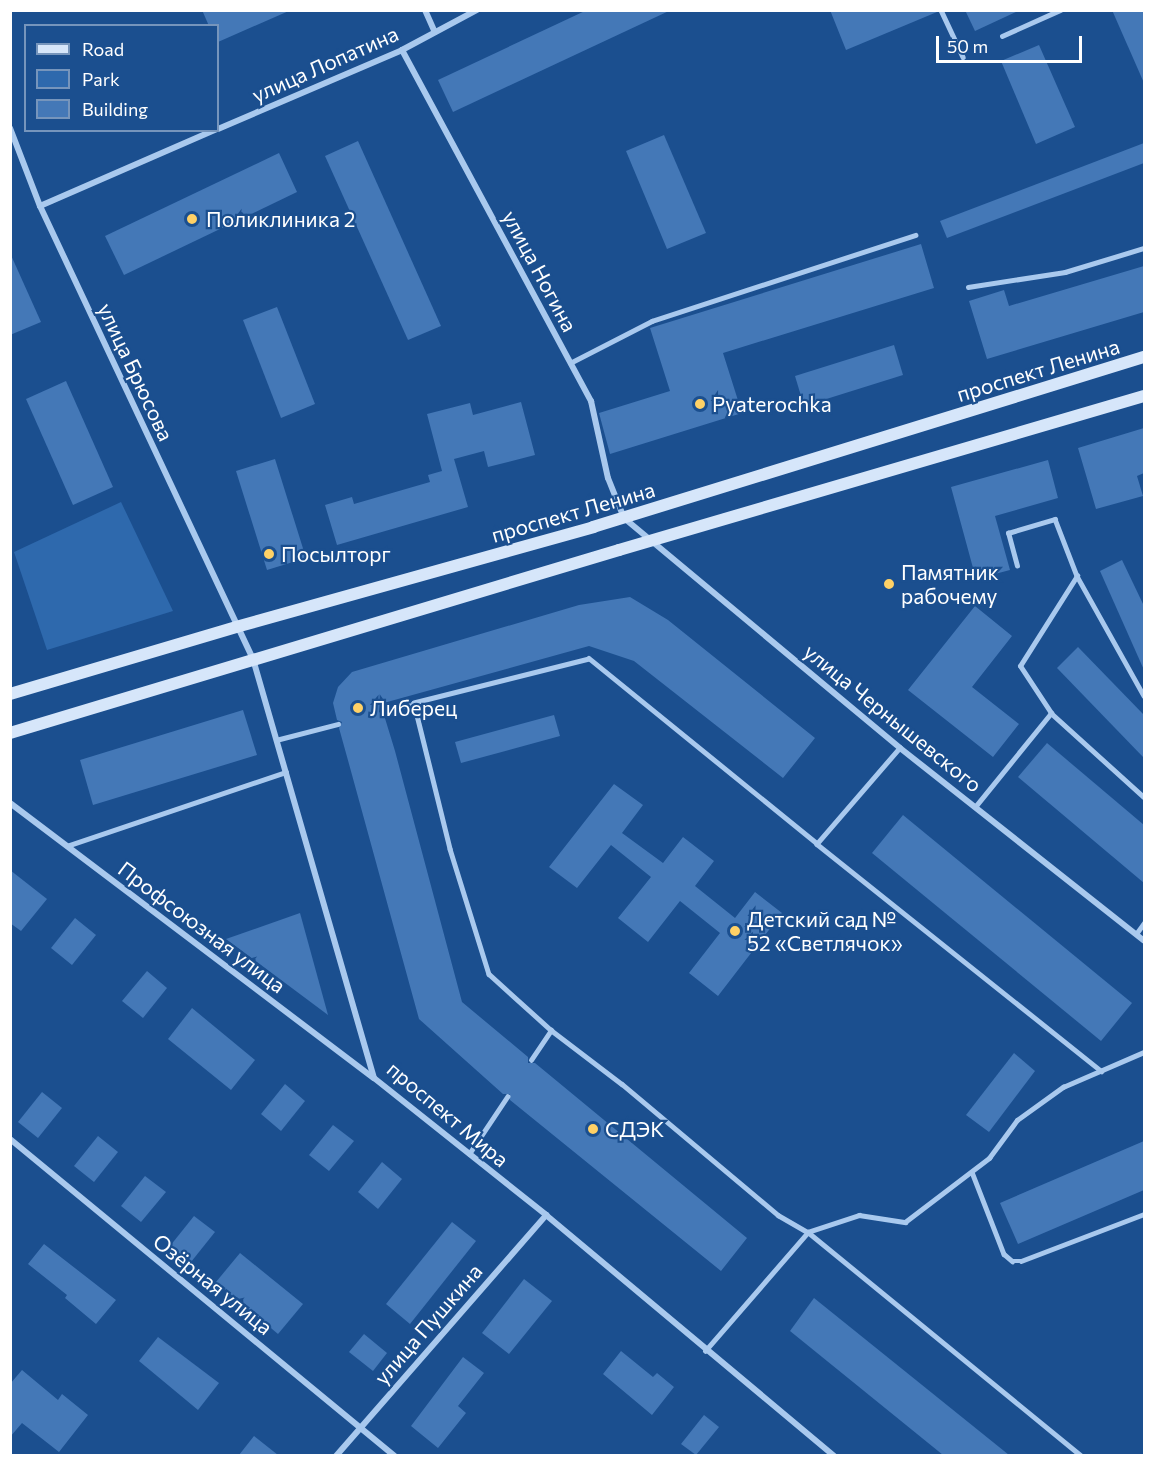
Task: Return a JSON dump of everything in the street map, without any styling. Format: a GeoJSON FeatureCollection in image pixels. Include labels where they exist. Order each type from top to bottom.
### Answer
{"type":"FeatureCollection","features":[{"type":"Feature","properties":{"kind":"main road","name":"проспект Ленина"},"geometry":{"type":"LineString","coordinates":[[10,694],[236,627],[624,518],[1144,357]]}},
{"type":"Feature","properties":{"kind":"main road"},"geometry":{"type":"LineString","coordinates":[[10,733],[649,541],[1144,396]]}},
{"type":"Feature","properties":{"kind":"street"},"geometry":{"type":"LineString","coordinates":[[425,10],[435,32]]}},
{"type":"Feature","properties":{"kind":"street","name":"улица Лопатина"},"geometry":{"type":"LineString","coordinates":[[219,129],[402,50],[477,10]]}},
{"type":"Feature","properties":{"kind":"street","name":"улица Ногина"},"geometry":{"type":"LineString","coordinates":[[402,50],[591,401],[608,478],[624,518]]}},
{"type":"Feature","properties":{"kind":"street","name":"улица Брюсова"},"geometry":{"type":"LineString","coordinates":[[10,128],[40,206],[236,627]]}},
{"type":"Feature","properties":{"kind":"street","name":"улица Лопатина"},"geometry":{"type":"LineString","coordinates":[[40,206],[211,132]]}},
{"type":"Feature","properties":{"kind":"street","name":"улица Чернышевского"},"geometry":{"type":"LineString","coordinates":[[624,518],[649,541],[678,560],[900,748],[1144,941]]}},
{"type":"Feature","properties":{"kind":"street","name":"проспект Мира"},"geometry":{"type":"LineString","coordinates":[[236,627],[253,659],[374,1078],[546,1215],[705,1351],[834,1455]]}},
{"type":"Feature","properties":{"kind":"street","name":"Профсоюзная улица"},"geometry":{"type":"LineString","coordinates":[[10,802],[374,1078]]}},
{"type":"Feature","properties":{"kind":"street","name":"Озёрная улица"},"geometry":{"type":"LineString","coordinates":[[10,1139],[395,1455]]}},
{"type":"Feature","properties":{"kind":"street","name":"улица Пушкина"},"geometry":{"type":"LineString","coordinates":[[336,1455],[546,1215]]}},
{"type":"Feature","properties":{"kind":"lane"},"geometry":{"type":"LineString","coordinates":[[941,10],[963,57]]}},
{"type":"Feature","properties":{"kind":"lane"},"geometry":{"type":"LineString","coordinates":[[1002,36],[1060,10]]}},
{"type":"Feature","properties":{"kind":"lane"},"geometry":{"type":"LineString","coordinates":[[570,363],[652,321],[915,235]]}},
{"type":"Feature","properties":{"kind":"lane"},"geometry":{"type":"LineString","coordinates":[[968,288],[1065,272],[1144,248]]}},
{"type":"Feature","properties":{"kind":"lane"},"geometry":{"type":"LineString","coordinates":[[1017,566],[1008,533],[1055,519],[1077,576],[1144,696]]}},
{"type":"Feature","properties":{"kind":"lane"},"geometry":{"type":"LineString","coordinates":[[1077,576],[1020,666],[1051,713],[1144,797]]}},
{"type":"Feature","properties":{"kind":"lane"},"geometry":{"type":"LineString","coordinates":[[383,711],[589,658],[1101,1071]]}},
{"type":"Feature","properties":{"kind":"lane"},"geometry":{"type":"LineString","coordinates":[[414,703],[450,849],[489,974],[551,1030],[622,1084],[778,1215],[808,1232],[1082,1455]]}},
{"type":"Feature","properties":{"kind":"lane"},"geometry":{"type":"LineString","coordinates":[[975,807],[1051,713]]}},
{"type":"Feature","properties":{"kind":"lane"},"geometry":{"type":"LineString","coordinates":[[276,740],[338,724]]}},
{"type":"Feature","properties":{"kind":"lane"},"geometry":{"type":"LineString","coordinates":[[817,844],[900,748]]}},
{"type":"Feature","properties":{"kind":"lane"},"geometry":{"type":"LineString","coordinates":[[67,846],[286,772]]}},
{"type":"Feature","properties":{"kind":"lane"},"geometry":{"type":"LineString","coordinates":[[1136,934],[1144,923]]}},
{"type":"Feature","properties":{"kind":"lane"},"geometry":{"type":"LineString","coordinates":[[531,1060],[551,1030]]}},
{"type":"Feature","properties":{"kind":"lane"},"geometry":{"type":"LineString","coordinates":[[705,1351],[808,1232],[859,1215],[905,1222],[989,1158],[1017,1120],[1063,1088],[1144,1052]]}},
{"type":"Feature","properties":{"kind":"lane"},"geometry":{"type":"LineString","coordinates":[[469,1154],[507,1097]]}},
{"type":"Feature","properties":{"kind":"lane"},"geometry":{"type":"LineString","coordinates":[[972,1172],[1004,1254],[1012,1261],[1021,1261],[1144,1214]]}},
{"type":"Feature","properties":{"kind":"green space"},"geometry":{"type":"Polygon","coordinates":[[[121,502],[173,611],[47,650],[14,552],[121,502]]]}},
{"type":"Feature","properties":{"kind":"building"},"geometry":{"type":"Polygon","coordinates":[[[202,10],[291,10],[219,42],[219,24],[208,24],[202,10]]]}},
{"type":"Feature","properties":{"kind":"building"},"geometry":{"type":"Polygon","coordinates":[[[587,10],[671,10],[453,112],[438,80],[587,10]]]}},
{"type":"Feature","properties":{"kind":"building"},"geometry":{"type":"Polygon","coordinates":[[[830,10],[937,10],[937,12],[846,50],[830,10]]]}},
{"type":"Feature","properties":{"kind":"building"},"geometry":{"type":"Polygon","coordinates":[[[965,10],[1020,10],[975,31],[965,10]]]}},
{"type":"Feature","properties":{"kind":"building"},"geometry":{"type":"Polygon","coordinates":[[[1112,10],[1144,10],[1144,83],[1112,10]]]}},
{"type":"Feature","properties":{"kind":"building"},"geometry":{"type":"Polygon","coordinates":[[[1039,45],[1075,127],[1036,144],[1001,61],[1039,45]]]}},
{"type":"Feature","properties":{"kind":"building"},"geometry":{"type":"Polygon","coordinates":[[[664,135],[706,233],[667,249],[626,151],[664,135]]]}},
{"type":"Feature","properties":{"kind":"building"},"geometry":{"type":"Polygon","coordinates":[[[358,141],[441,326],[408,340],[325,156],[358,141]]]}},
{"type":"Feature","properties":{"kind":"building"},"geometry":{"type":"Polygon","coordinates":[[[1144,143],[1144,163],[947,238],[940,221],[1144,143]]]}},
{"type":"Feature","properties":{"kind":"building"},"geometry":{"type":"Polygon","coordinates":[[[279,153],[297,192],[124,275],[105,236],[279,153]]]}},
{"type":"Feature","properties":{"kind":"building"},"geometry":{"type":"Polygon","coordinates":[[[921,244],[934,288],[723,353],[742,413],[610,454],[599,413],[670,391],[650,328],[921,244]]]}},
{"type":"Feature","properties":{"kind":"building"},"geometry":{"type":"Polygon","coordinates":[[[10,253],[41,322],[10,335],[10,253]]]}},
{"type":"Feature","properties":{"kind":"building"},"geometry":{"type":"Polygon","coordinates":[[[1144,266],[1144,312],[987,359],[969,301],[1004,290],[1009,306],[1144,266]]]}},
{"type":"Feature","properties":{"kind":"building"},"geometry":{"type":"Polygon","coordinates":[[[277,307],[315,404],[281,418],[243,320],[277,307]]]}},
{"type":"Feature","properties":{"kind":"building"},"geometry":{"type":"Polygon","coordinates":[[[894,345],[903,375],[804,406],[795,376],[894,345]]]}},
{"type":"Feature","properties":{"kind":"building"},"geometry":{"type":"Polygon","coordinates":[[[66,381],[113,487],[73,505],[26,399],[66,381]]]}},
{"type":"Feature","properties":{"kind":"building"},"geometry":{"type":"Polygon","coordinates":[[[521,402],[535,455],[488,467],[484,451],[454,459],[468,507],[337,545],[325,505],[352,497],[354,504],[430,482],[428,475],[442,471],[427,414],[470,403],[473,415],[521,402]]]}},
{"type":"Feature","properties":{"kind":"building"},"geometry":{"type":"Polygon","coordinates":[[[1144,428],[1144,473],[1137,476],[1143,496],[1096,509],[1078,448],[1144,428]]]}},
{"type":"Feature","properties":{"kind":"building"},"geometry":{"type":"Polygon","coordinates":[[[275,459],[306,558],[267,570],[236,471],[275,459]]]}},
{"type":"Feature","properties":{"kind":"building"},"geometry":{"type":"Polygon","coordinates":[[[1048,460],[1058,498],[995,516],[1010,570],[976,579],[951,487],[1048,460]]]}},
{"type":"Feature","properties":{"kind":"building"},"geometry":{"type":"Polygon","coordinates":[[[1122,560],[1144,606],[1144,670],[1100,571],[1122,560]]]}},
{"type":"Feature","properties":{"kind":"building"},"geometry":{"type":"Polygon","coordinates":[[[630,597],[668,620],[815,738],[783,778],[634,661],[589,646],[380,704],[379,712],[384,715],[395,751],[462,1002],[528,1057],[528,1063],[535,1063],[747,1238],[721,1271],[510,1100],[510,1094],[503,1094],[419,1019],[339,728],[342,722],[337,720],[333,703],[338,687],[352,672],[579,605],[630,597]]]}},
{"type":"Feature","properties":{"kind":"building"},"geometry":{"type":"Polygon","coordinates":[[[975,606],[1012,636],[972,687],[1019,724],[993,757],[908,690],[975,606]]]}},
{"type":"Feature","properties":{"kind":"building"},"geometry":{"type":"Polygon","coordinates":[[[1078,647],[1144,715],[1144,758],[1057,668],[1078,647]]]}},
{"type":"Feature","properties":{"kind":"building"},"geometry":{"type":"Polygon","coordinates":[[[243,710],[257,755],[93,805],[80,760],[243,710]]]}},
{"type":"Feature","properties":{"kind":"building"},"geometry":{"type":"Polygon","coordinates":[[[554,715],[560,736],[461,763],[455,742],[554,715]]]}},
{"type":"Feature","properties":{"kind":"building"},"geometry":{"type":"Polygon","coordinates":[[[1047,743],[1144,825],[1144,883],[1018,777],[1047,743]]]}},
{"type":"Feature","properties":{"kind":"building"},"geometry":{"type":"Polygon","coordinates":[[[614,784],[643,805],[622,833],[663,863],[683,837],[714,861],[695,886],[735,918],[755,892],[782,913],[718,996],[689,973],[720,933],[680,901],[648,942],[618,918],[651,877],[611,845],[577,888],[549,867],[614,784]]]}},
{"type":"Feature","properties":{"kind":"building"},"geometry":{"type":"Polygon","coordinates":[[[903,815],[1132,1003],[1101,1041],[872,853],[903,815]]]}},
{"type":"Feature","properties":{"kind":"building"},"geometry":{"type":"Polygon","coordinates":[[[10,870],[47,899],[21,931],[10,923],[10,870]]]}},
{"type":"Feature","properties":{"kind":"building"},"geometry":{"type":"Polygon","coordinates":[[[300,913],[328,1015],[226,939],[300,913]]]}},
{"type":"Feature","properties":{"kind":"building"},"geometry":{"type":"Polygon","coordinates":[[[75,918],[96,935],[72,965],[51,948],[75,918]]]}},
{"type":"Feature","properties":{"kind":"building"},"geometry":{"type":"Polygon","coordinates":[[[147,971],[167,988],[143,1018],[122,1001],[147,971]]]}},
{"type":"Feature","properties":{"kind":"building"},"geometry":{"type":"Polygon","coordinates":[[[192,1008],[255,1060],[231,1090],[168,1039],[192,1008]]]}},
{"type":"Feature","properties":{"kind":"building"},"geometry":{"type":"Polygon","coordinates":[[[1014,1053],[1035,1071],[989,1132],[966,1115],[1014,1053]]]}},
{"type":"Feature","properties":{"kind":"building"},"geometry":{"type":"Polygon","coordinates":[[[285,1084],[305,1101],[281,1131],[261,1114],[285,1084]]]}},
{"type":"Feature","properties":{"kind":"building"},"geometry":{"type":"Polygon","coordinates":[[[42,1092],[62,1108],[38,1138],[18,1122],[42,1092]]]}},
{"type":"Feature","properties":{"kind":"building"},"geometry":{"type":"Polygon","coordinates":[[[333,1125],[354,1141],[329,1171],[309,1155],[333,1125]]]}},
{"type":"Feature","properties":{"kind":"building"},"geometry":{"type":"Polygon","coordinates":[[[98,1136],[118,1152],[94,1182],[74,1166],[98,1136]]]}},
{"type":"Feature","properties":{"kind":"building"},"geometry":{"type":"Polygon","coordinates":[[[1144,1141],[1144,1190],[1018,1244],[1000,1203],[1144,1141]]]}},
{"type":"Feature","properties":{"kind":"building"},"geometry":{"type":"Polygon","coordinates":[[[382,1162],[402,1179],[378,1209],[358,1192],[382,1162]]]}},
{"type":"Feature","properties":{"kind":"building"},"geometry":{"type":"Polygon","coordinates":[[[145,1176],[166,1192],[141,1222],[121,1206],[145,1176]]]}},
{"type":"Feature","properties":{"kind":"building"},"geometry":{"type":"Polygon","coordinates":[[[194,1216],[215,1232],[191,1262],[170,1246],[194,1216]]]}},
{"type":"Feature","properties":{"kind":"building"},"geometry":{"type":"Polygon","coordinates":[[[452,1222],[476,1241],[410,1324],[386,1304],[452,1222]]]}},
{"type":"Feature","properties":{"kind":"building"},"geometry":{"type":"Polygon","coordinates":[[[44,1244],[116,1300],[96,1324],[65,1298],[67,1295],[28,1264],[44,1244]]]}},
{"type":"Feature","properties":{"kind":"building"},"geometry":{"type":"Polygon","coordinates":[[[240,1253],[303,1304],[278,1334],[216,1282],[240,1253]]]}},
{"type":"Feature","properties":{"kind":"building"},"geometry":{"type":"Polygon","coordinates":[[[524,1279],[552,1301],[509,1354],[482,1333],[524,1279]]]}},
{"type":"Feature","properties":{"kind":"building"},"geometry":{"type":"Polygon","coordinates":[[[814,1298],[1009,1455],[943,1455],[790,1331],[814,1298]]]}},
{"type":"Feature","properties":{"kind":"building"},"geometry":{"type":"Polygon","coordinates":[[[364,1334],[387,1353],[373,1371],[349,1352],[364,1334]]]}},
{"type":"Feature","properties":{"kind":"building"},"geometry":{"type":"Polygon","coordinates":[[[158,1337],[219,1383],[198,1410],[139,1361],[158,1337]]]}},
{"type":"Feature","properties":{"kind":"building"},"geometry":{"type":"Polygon","coordinates":[[[621,1351],[653,1377],[657,1373],[674,1387],[652,1415],[603,1374],[621,1351]]]}},
{"type":"Feature","properties":{"kind":"building"},"geometry":{"type":"Polygon","coordinates":[[[463,1357],[484,1373],[458,1406],[466,1413],[438,1448],[411,1426],[463,1357]]]}},
{"type":"Feature","properties":{"kind":"building"},"geometry":{"type":"Polygon","coordinates":[[[22,1370],[58,1400],[62,1394],[88,1415],[59,1452],[22,1423],[10,1437],[10,1384],[22,1370]]]}},
{"type":"Feature","properties":{"kind":"building"},"geometry":{"type":"Polygon","coordinates":[[[704,1415],[719,1427],[696,1455],[681,1444],[704,1415]]]}},
{"type":"Feature","properties":{"kind":"building"},"geometry":{"type":"Polygon","coordinates":[[[254,1436],[278,1455],[239,1455],[254,1436]]]}},
{"type":"Feature","properties":{"kind":"place","name":"Поликлиника 2"},"geometry":{"type":"Point","coordinates":[192,219]}},
{"type":"Feature","properties":{"kind":"place","name":"Pyaterochka"},"geometry":{"type":"Point","coordinates":[700,404]}},
{"type":"Feature","properties":{"kind":"place","name":"Посылторг"},"geometry":{"type":"Point","coordinates":[269,554]}},
{"type":"Feature","properties":{"kind":"place","name":"Памятник рабочему"},"geometry":{"type":"Point","coordinates":[889,584]}},
{"type":"Feature","properties":{"kind":"place","name":"Либерец"},"geometry":{"type":"Point","coordinates":[358,708]}},
{"type":"Feature","properties":{"kind":"place","name":"Детский сад № 52 «Светлячок»"},"geometry":{"type":"Point","coordinates":[735,931]}},
{"type":"Feature","properties":{"kind":"place","name":"СДЭК"},"geometry":{"type":"Point","coordinates":[593,1129]}}]}
